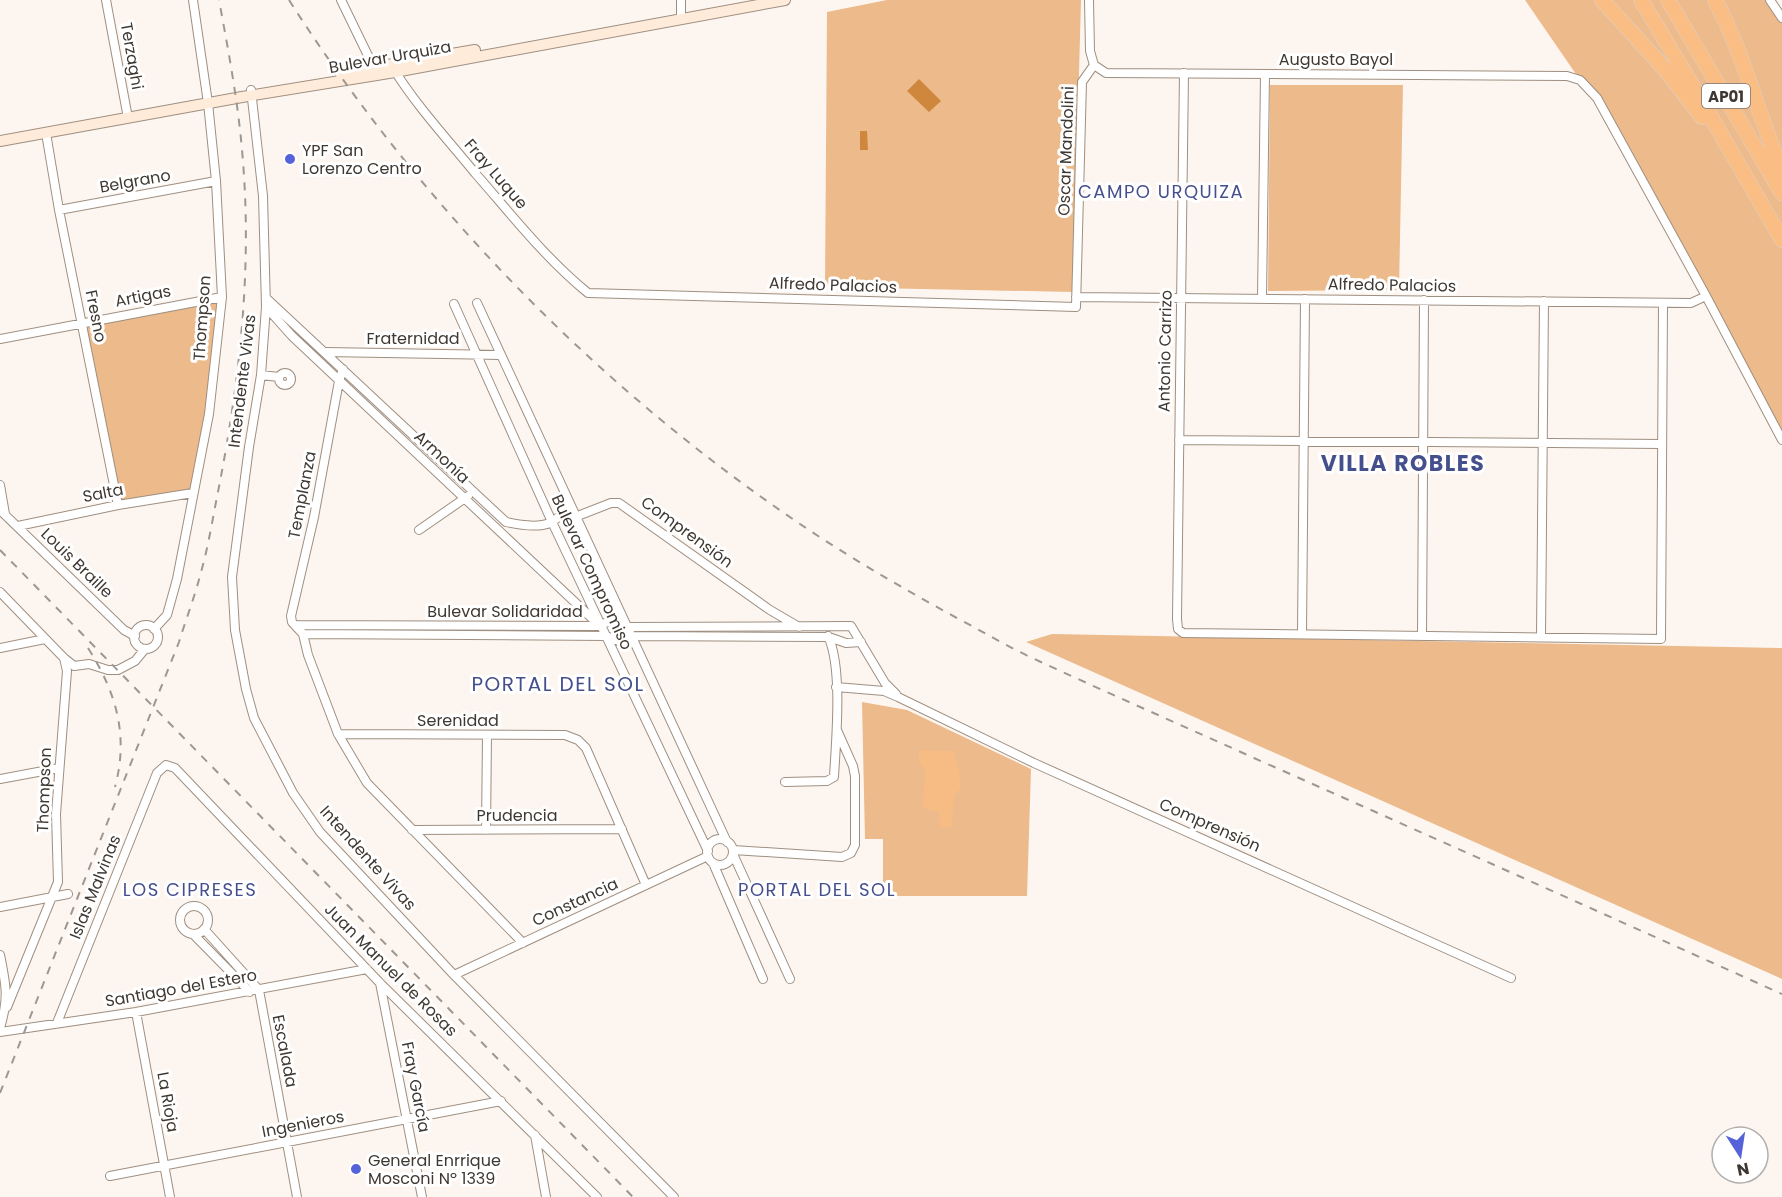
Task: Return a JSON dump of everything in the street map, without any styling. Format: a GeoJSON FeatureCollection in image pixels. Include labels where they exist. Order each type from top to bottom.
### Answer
{"type":"FeatureCollection","features":[{"type":"Feature","properties":{"kind":"highway"},"geometry":{"type":"LineString","coordinates":[[1602,0],[1664,68],[1744,171]]}},
{"type":"Feature","properties":{"kind":"highway","name":"AP01"},"geometry":{"type":"LineString","coordinates":[[1641,0],[1744,171],[1782,240]]}},
{"type":"Feature","properties":{"kind":"highway","name":"AP01"},"geometry":{"type":"LineString","coordinates":[[1668,0],[1782,193]]}},
{"type":"Feature","properties":{"kind":"highway"},"geometry":{"type":"LineString","coordinates":[[1715,0],[1731,30],[1766,133],[1782,171]]}},
{"type":"Feature","properties":{"kind":"main road","name":"Bulevar Urquiza"},"geometry":{"type":"LineString","coordinates":[[681,16],[750,0]]}},
{"type":"Feature","properties":{"kind":"main road","name":"Bulevar Urquiza"},"geometry":{"type":"LineString","coordinates":[[0,136],[393,69],[681,16],[785,0]]}},
{"type":"Feature","properties":{"kind":"main road","name":"Bulevar Urquiza"},"geometry":{"type":"LineString","coordinates":[[0,141],[127,115]]}},
{"type":"Feature","properties":{"kind":"street","name":"Terzaghi"},"geometry":{"type":"LineString","coordinates":[[106,0],[127,115]]}},
{"type":"Feature","properties":{"kind":"street","name":"Thompson"},"geometry":{"type":"LineString","coordinates":[[154,629],[167,615],[177,579],[209,414],[222,297],[216,181],[193,0]]}},
{"type":"Feature","properties":{"kind":"street"},"geometry":{"type":"LineString","coordinates":[[341,0],[375,72]]}},
{"type":"Feature","properties":{"kind":"street"},"geometry":{"type":"LineString","coordinates":[[681,0],[681,16]]}},
{"type":"Feature","properties":{"kind":"street"},"geometry":{"type":"LineString","coordinates":[[1089,0],[1090,51],[1094,65]]}},
{"type":"Feature","properties":{"kind":"street"},"geometry":{"type":"LineString","coordinates":[[1770,0],[1782,18]]}},
{"type":"Feature","properties":{"kind":"street","name":"Augusto Bayol"},"geometry":{"type":"LineString","coordinates":[[1094,65],[1106,73],[1567,76],[1580,80],[1598,98],[1706,296]]}},
{"type":"Feature","properties":{"kind":"street","name":"Oscar Mandolini"},"geometry":{"type":"LineString","coordinates":[[1076,302],[1082,82],[1094,65]]}},
{"type":"Feature","properties":{"kind":"street","name":"Fray Luque"},"geometry":{"type":"LineString","coordinates":[[393,69],[506,209],[566,275],[588,293]]}},
{"type":"Feature","properties":{"kind":"street","name":"Antonio Carrizo"},"geometry":{"type":"LineString","coordinates":[[1184,73],[1178,629],[1183,633],[1302,634]]}},
{"type":"Feature","properties":{"kind":"street"},"geometry":{"type":"LineString","coordinates":[[1262,299],[1264,74]]}},
{"type":"Feature","properties":{"kind":"street","name":"Intendente Vivas"},"geometry":{"type":"LineString","coordinates":[[252,93],[265,225],[266,303],[261,375],[232,577],[235,630],[254,718],[293,793],[320,832],[454,975],[674,1197]]}},
{"type":"Feature","properties":{"kind":"street","name":"Fresno"},"geometry":{"type":"LineString","coordinates":[[46,133],[59,210],[118,505]]}},
{"type":"Feature","properties":{"kind":"street","name":"Belgrano"},"geometry":{"type":"LineString","coordinates":[[59,210],[216,181]]}},
{"type":"Feature","properties":{"kind":"street","name":"Alfredo Palacios"},"geometry":{"type":"LineString","coordinates":[[588,293],[1076,302],[1180,298],[1691,303],[1706,296]]}},
{"type":"Feature","properties":{"kind":"street"},"geometry":{"type":"LineString","coordinates":[[1706,296],[1782,440]]}},
{"type":"Feature","properties":{"kind":"street","name":"Artigas"},"geometry":{"type":"LineString","coordinates":[[0,339],[222,297]]}},
{"type":"Feature","properties":{"kind":"street"},"geometry":{"type":"LineString","coordinates":[[1305,299],[1302,634],[1661,639],[1663,303]]}},
{"type":"Feature","properties":{"kind":"street"},"geometry":{"type":"LineString","coordinates":[[1422,636],[1424,300]]}},
{"type":"Feature","properties":{"kind":"street"},"geometry":{"type":"LineString","coordinates":[[1542,637],[1544,302]]}},
{"type":"Feature","properties":{"kind":"street","name":"Armonía"},"geometry":{"type":"LineString","coordinates":[[266,303],[326,352],[506,522],[521,525],[552,522]]}},
{"type":"Feature","properties":{"kind":"street","name":"Armonía"},"geometry":{"type":"LineString","coordinates":[[266,303],[292,336],[601,626]]}},
{"type":"Feature","properties":{"kind":"street","name":"Bulevar Compromiso"},"geometry":{"type":"LineString","coordinates":[[477,303],[728,842]]}},
{"type":"Feature","properties":{"kind":"street","name":"Bulevar Compromiso"},"geometry":{"type":"LineString","coordinates":[[454,304],[552,522],[710,857],[763,979]]}},
{"type":"Feature","properties":{"kind":"street","name":"Fraternidad"},"geometry":{"type":"LineString","coordinates":[[326,352],[501,355]]}},
{"type":"Feature","properties":{"kind":"street","name":"Templanza"},"geometry":{"type":"LineString","coordinates":[[295,626],[291,616],[314,517],[343,369]]}},
{"type":"Feature","properties":{"kind":"street"},"geometry":{"type":"LineString","coordinates":[[261,375],[279,377]]}},
{"type":"Feature","properties":{"kind":"street"},"geometry":{"type":"LineString","coordinates":[[1179,440],[1662,444]]}},
{"type":"Feature","properties":{"kind":"street"},"geometry":{"type":"LineString","coordinates":[[0,485],[3,512]]}},
{"type":"Feature","properties":{"kind":"street"},"geometry":{"type":"LineString","coordinates":[[419,530],[474,492]]}},
{"type":"Feature","properties":{"kind":"street","name":"Salta"},"geometry":{"type":"LineString","coordinates":[[18,526],[118,505],[194,493]]}},
{"type":"Feature","properties":{"kind":"street","name":"Comprensión"},"geometry":{"type":"LineString","coordinates":[[552,522],[561,514],[569,513],[575,517],[618,502],[770,610],[800,627]]}},
{"type":"Feature","properties":{"kind":"street","name":"Louis Braille"},"geometry":{"type":"LineString","coordinates":[[3,512],[124,630],[135,636]]}},
{"type":"Feature","properties":{"kind":"street"},"geometry":{"type":"LineString","coordinates":[[0,592],[74,666],[89,663],[108,670],[118,670],[135,661],[145,649]]}},
{"type":"Feature","properties":{"kind":"street","name":"Bulevar Solidaridad"},"geometry":{"type":"LineString","coordinates":[[295,626],[601,626],[611,621],[618,621],[626,627],[851,626],[861,642],[846,643],[829,637],[632,636],[619,641],[606,636],[303,634]]}},
{"type":"Feature","properties":{"kind":"street"},"geometry":{"type":"LineString","coordinates":[[148,626],[154,629],[158,635],[157,642],[152,648],[145,649],[136,643],[135,636],[141,627],[148,626]]}},
{"type":"Feature","properties":{"kind":"street"},"geometry":{"type":"LineString","coordinates":[[295,626],[303,634],[308,655],[338,734],[367,783],[523,943]]}},
{"type":"Feature","properties":{"kind":"street"},"geometry":{"type":"LineString","coordinates":[[785,782],[827,781],[834,777],[837,730],[836,658],[829,637],[819,627]]}},
{"type":"Feature","properties":{"kind":"street"},"geometry":{"type":"LineString","coordinates":[[0,648],[45,639]]}},
{"type":"Feature","properties":{"kind":"street","name":"Comprensión"},"geometry":{"type":"LineString","coordinates":[[861,642],[885,683],[898,697]]}},
{"type":"Feature","properties":{"kind":"street","name":"Thompson"},"geometry":{"type":"LineString","coordinates":[[0,1030],[7,1007],[58,882],[56,814],[68,671],[64,658]]}},
{"type":"Feature","properties":{"kind":"street","name":"Comprensión"},"geometry":{"type":"LineString","coordinates":[[836,687],[885,691],[1034,763],[1511,978]]}},
{"type":"Feature","properties":{"kind":"street"},"geometry":{"type":"LineString","coordinates":[[733,852],[842,858],[851,853],[855,845],[855,776],[837,730]]}},
{"type":"Feature","properties":{"kind":"street","name":"Serenidad"},"geometry":{"type":"LineString","coordinates":[[338,734],[565,735],[578,740],[586,748],[622,829]]}},
{"type":"Feature","properties":{"kind":"street"},"geometry":{"type":"LineString","coordinates":[[486,830],[487,735]]}},
{"type":"Feature","properties":{"kind":"street","name":"Juan Manuel de Rosas"},"geometry":{"type":"LineString","coordinates":[[166,765],[175,768],[380,983],[597,1197]]}},
{"type":"Feature","properties":{"kind":"street","name":"Islas Malvinas"},"geometry":{"type":"LineString","coordinates":[[57,1023],[158,773],[166,765]]}},
{"type":"Feature","properties":{"kind":"street"},"geometry":{"type":"LineString","coordinates":[[0,779],[59,768]]}},
{"type":"Feature","properties":{"kind":"street"},"geometry":{"type":"LineString","coordinates":[[622,829],[646,885]]}},
{"type":"Feature","properties":{"kind":"street","name":"Prudencia"},"geometry":{"type":"LineString","coordinates":[[412,830],[622,829]]}},
{"type":"Feature","properties":{"kind":"street"},"geometry":{"type":"LineString","coordinates":[[733,852],[725,864],[710,857],[711,843],[724,840],[728,842],[733,852],[790,979]]}},
{"type":"Feature","properties":{"kind":"street","name":"Constancia"},"geometry":{"type":"LineString","coordinates":[[454,975],[710,857]]}},
{"type":"Feature","properties":{"kind":"street"},"geometry":{"type":"LineString","coordinates":[[0,906],[68,894]]}},
{"type":"Feature","properties":{"kind":"street"},"geometry":{"type":"LineString","coordinates":[[193,934],[204,929],[208,919],[199,907],[191,907],[182,914],[183,928],[193,934],[255,991]]}},
{"type":"Feature","properties":{"kind":"street"},"geometry":{"type":"LineString","coordinates":[[204,929],[255,991]]}},
{"type":"Feature","properties":{"kind":"street"},"geometry":{"type":"LineString","coordinates":[[0,955],[6,986],[7,1007]]}},
{"type":"Feature","properties":{"kind":"street","name":"Santiago del Estero"},"geometry":{"type":"LineString","coordinates":[[0,1030],[136,1012],[367,969]]}},
{"type":"Feature","properties":{"kind":"street","name":"Fray García"},"geometry":{"type":"LineString","coordinates":[[380,983],[422,1197]]}},
{"type":"Feature","properties":{"kind":"street","name":"Escalada"},"geometry":{"type":"LineString","coordinates":[[255,991],[297,1197]]}},
{"type":"Feature","properties":{"kind":"street","name":"La Rioja"},"geometry":{"type":"LineString","coordinates":[[136,1012],[170,1197]]}},
{"type":"Feature","properties":{"kind":"street","name":"Ingenieros"},"geometry":{"type":"LineString","coordinates":[[110,1176],[501,1101]]}},
{"type":"Feature","properties":{"kind":"street"},"geometry":{"type":"LineString","coordinates":[[535,1134],[546,1197]]}},
{"type":"Feature","properties":{"kind":"shaded area"},"geometry":{"type":"Polygon","coordinates":[[[887,0],[1081,0],[1073,292],[825,287],[827,12],[887,0]]]}},
{"type":"Feature","properties":{"kind":"shaded area"},"geometry":{"type":"Polygon","coordinates":[[[1525,0],[1770,0],[1782,18],[1782,440],[1597,98],[1580,80],[1525,0]]]}},
{"type":"Feature","properties":{"kind":"shaded area"},"geometry":{"type":"Polygon","coordinates":[[[919,79],[941,101],[929,112],[907,91],[919,79]]]}},
{"type":"Feature","properties":{"kind":"shaded area"},"geometry":{"type":"Polygon","coordinates":[[[1270,85],[1403,85],[1399,290],[1268,291],[1270,85]]]}},
{"type":"Feature","properties":{"kind":"shaded area"},"geometry":{"type":"Polygon","coordinates":[[[860,131],[867,131],[868,150],[860,150],[860,131]]]}},
{"type":"Feature","properties":{"kind":"shaded area"},"geometry":{"type":"Polygon","coordinates":[[[222,297],[193,493],[118,505],[82,324],[222,297]]]}},
{"type":"Feature","properties":{"kind":"shaded area"},"geometry":{"type":"Polygon","coordinates":[[[1052,634],[1782,648],[1782,979],[1026,642],[1052,634]]]}},
{"type":"Feature","properties":{"kind":"shaded area"},"geometry":{"type":"Polygon","coordinates":[[[862,702],[907,710],[1031,769],[1027,896],[883,896],[883,839],[865,839],[862,702]]]}},
{"type":"Feature","properties":{"kind":"shaded area"},"geometry":{"type":"Polygon","coordinates":[[[919,750],[954,751],[960,774],[960,789],[954,796],[952,826],[940,827],[939,812],[923,808],[925,771],[919,761],[919,750]]]}},
{"type":"Feature","properties":{"kind":"railway"},"geometry":{"type":"LineString","coordinates":[[0,1093],[179,642],[199,581],[210,535],[232,414],[242,330],[246,246],[241,141],[219,0]]}},
{"type":"Feature","properties":{"kind":"railway"},"geometry":{"type":"LineString","coordinates":[[289,0],[341,77],[397,151],[457,222],[520,290],[587,355],[657,417],[730,474],[806,528],[898,585],[1028,656],[1782,994]]}},
{"type":"Feature","properties":{"kind":"railway"},"geometry":{"type":"LineString","coordinates":[[0,550],[633,1197]]}},
{"type":"Feature","properties":{"kind":"railway"},"geometry":{"type":"LineString","coordinates":[[88,648],[106,681],[117,714],[121,750],[115,787]]}},
{"type":"Feature","properties":{"kind":"place","name":"YPF San Lorenzo Centro"},"geometry":{"type":"Point","coordinates":[290,159]}},
{"type":"Feature","properties":{"kind":"place","name":"General Enrrique Mosconi Nº 1339"},"geometry":{"type":"Point","coordinates":[356,1169]}},
{"type":"Feature","properties":{"kind":"district","name":"CAMPO URQUIZA"},"geometry":{"type":"Point","coordinates":[1161,191]}},
{"type":"Feature","properties":{"kind":"district","name":"VILLA ROBLES"},"geometry":{"type":"Point","coordinates":[1403,463]}},
{"type":"Feature","properties":{"kind":"district","name":"PORTAL DEL SOL"},"geometry":{"type":"Point","coordinates":[558,684]}},
{"type":"Feature","properties":{"kind":"district","name":"LOS CIPRESES"},"geometry":{"type":"Point","coordinates":[190,889]}},
{"type":"Feature","properties":{"kind":"district","name":"PORTAL DEL SOL"},"geometry":{"type":"Point","coordinates":[817,889]}}]}
